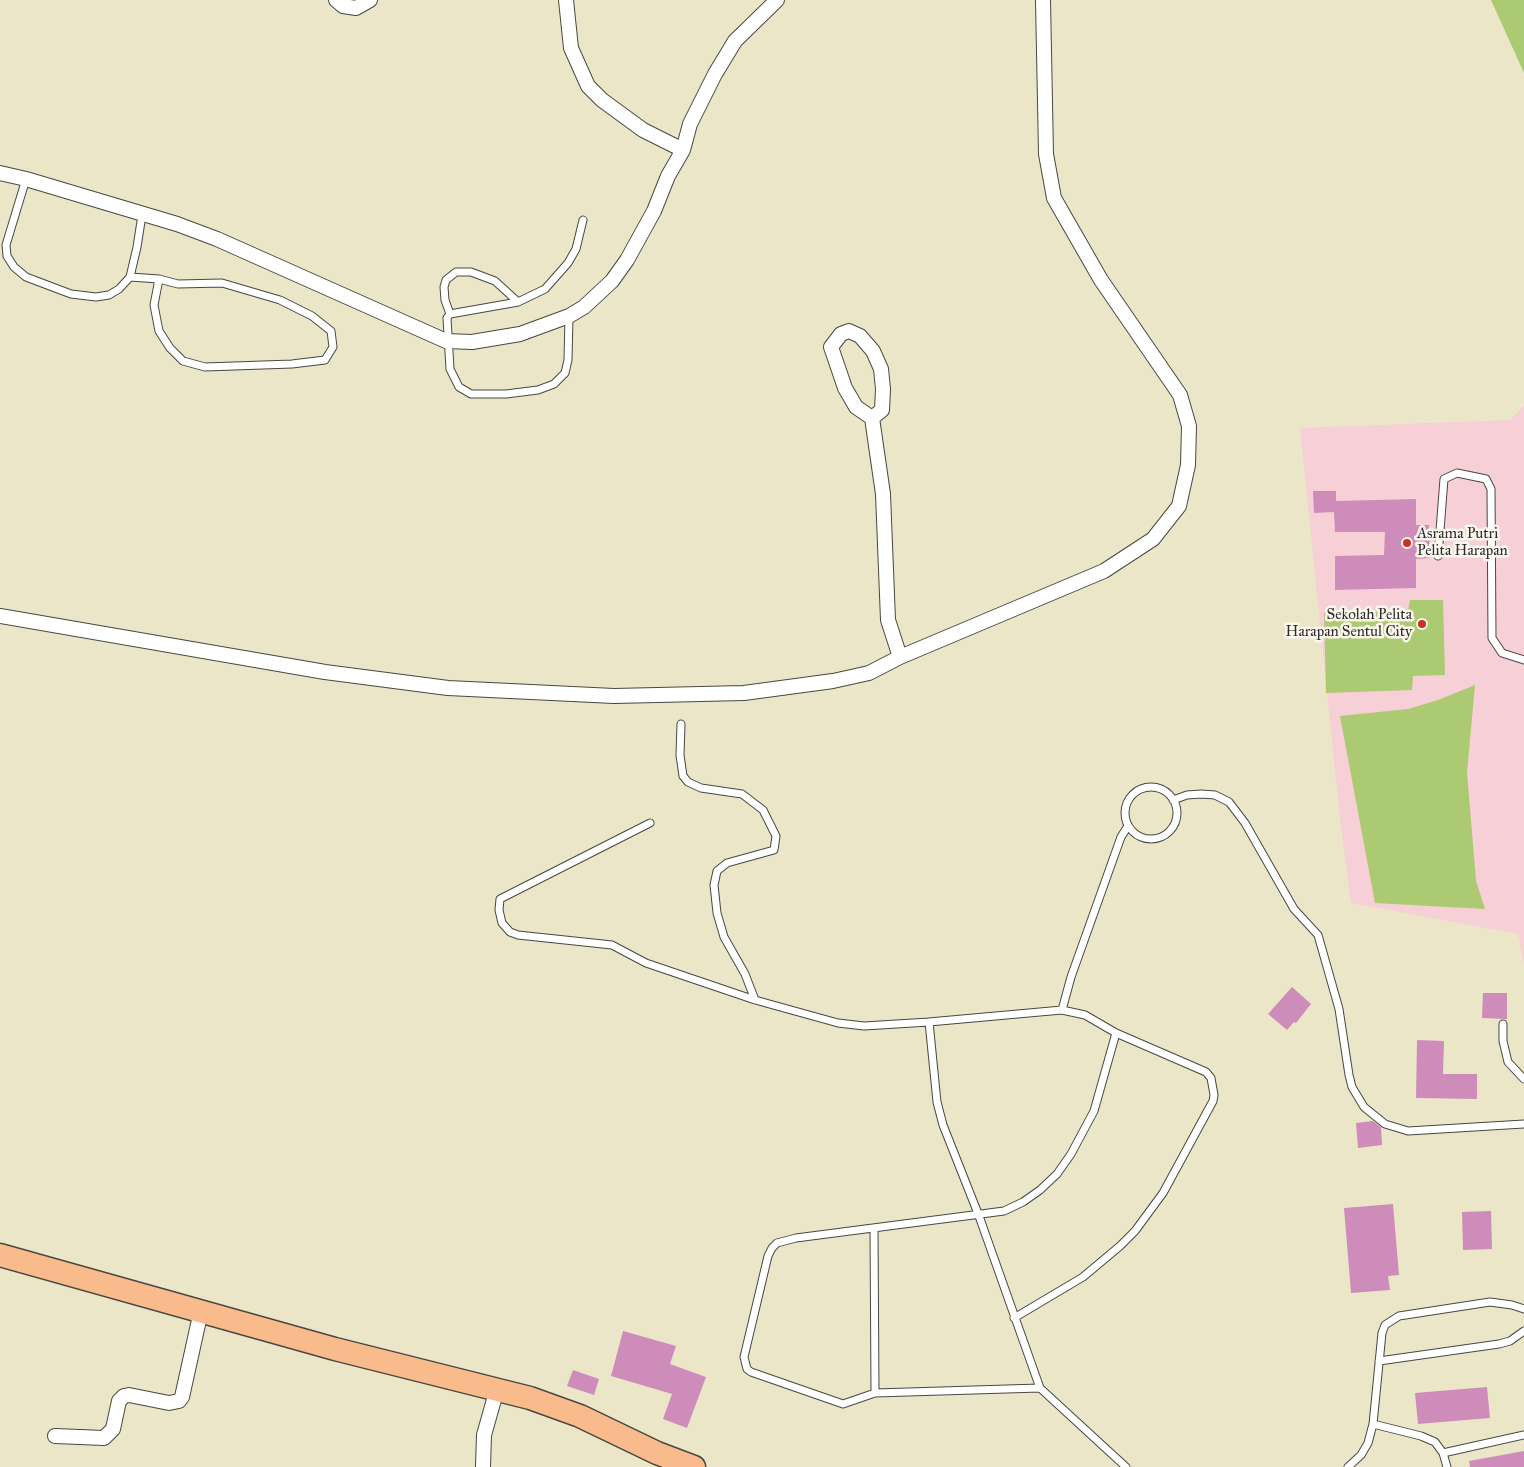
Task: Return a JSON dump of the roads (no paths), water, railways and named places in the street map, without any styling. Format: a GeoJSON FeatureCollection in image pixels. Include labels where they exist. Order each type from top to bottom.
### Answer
{"type":"FeatureCollection","features":[{"type":"Feature","properties":{"kind":"main road"},"geometry":{"type":"LineString","coordinates":[[0,1255],[112,1288],[201,1310],[335,1349],[530,1398],[580,1416],[657,1453],[694,1467]]}},
{"type":"Feature","properties":{"kind":"street"},"geometry":{"type":"LineString","coordinates":[[336,0],[343,6],[356,8],[370,0]]}},
{"type":"Feature","properties":{"kind":"street"},"geometry":{"type":"LineString","coordinates":[[566,0],[571,48],[588,86],[602,100],[643,130],[683,150]]}},
{"type":"Feature","properties":{"kind":"street"},"geometry":{"type":"LineString","coordinates":[[0,173],[26,178],[142,214],[217,240],[446,341],[472,342],[520,334],[569,316],[584,307],[606,286],[627,260],[654,211],[668,176],[683,150],[690,124],[720,66],[735,41],[776,0]]}},
{"type":"Feature","properties":{"kind":"street"},"geometry":{"type":"LineString","coordinates":[[0,616],[324,672],[448,688],[614,696],[744,693],[833,681],[869,673],[900,657],[1104,571],[1153,539],[1179,506],[1188,465],[1189,426],[1180,395],[1101,280],[1054,198],[1046,154],[1043,0]]}},
{"type":"Feature","properties":{"kind":"street"},"geometry":{"type":"LineString","coordinates":[[872,418],[882,410],[884,389],[881,370],[873,351],[860,336],[849,332],[840,334],[831,347],[845,388],[856,407],[872,418],[883,494],[888,620],[900,657]]}},
{"type":"Feature","properties":{"kind":"street"},"geometry":{"type":"LineString","coordinates":[[55,1436],[104,1438],[114,1429],[119,1401],[124,1396],[129,1395],[169,1403],[179,1401],[182,1397],[201,1310]]}},
{"type":"Feature","properties":{"kind":"street"},"geometry":{"type":"LineString","coordinates":[[483,1467],[484,1435],[497,1389]]}},
{"type":"Feature","properties":{"kind":"lane"},"geometry":{"type":"LineString","coordinates":[[26,178],[6,245],[7,256],[14,267],[26,277],[71,294],[109,295],[119,289],[130,277],[138,247],[142,214]]}},
{"type":"Feature","properties":{"kind":"lane"},"geometry":{"type":"LineString","coordinates":[[569,316],[570,350],[565,372],[554,384],[538,390],[506,394],[471,394],[459,387],[450,369],[446,341],[447,318],[450,314],[518,302],[545,289],[568,263],[576,249],[583,220]]}},
{"type":"Feature","properties":{"kind":"lane"},"geometry":{"type":"LineString","coordinates":[[450,314],[445,300],[444,287],[446,280],[456,272],[471,272],[495,281],[518,302]]}},
{"type":"Feature","properties":{"kind":"lane"},"geometry":{"type":"LineString","coordinates":[[130,277],[159,279],[178,284],[222,283],[280,300],[312,316],[331,331],[333,347],[325,360],[283,365],[205,367],[183,361],[170,348],[159,331],[154,305],[159,279]]}},
{"type":"Feature","properties":{"kind":"lane"},"geometry":{"type":"LineString","coordinates":[[1438,556],[1444,479],[1457,473],[1486,479],[1491,489],[1492,638],[1502,653],[1524,660]]}},
{"type":"Feature","properties":{"kind":"lane"},"geometry":{"type":"LineString","coordinates":[[681,724],[680,755],[683,776],[688,782],[702,788],[742,794],[763,810],[776,836],[774,850],[727,863],[717,871],[714,885],[717,913],[724,937],[745,974],[755,1000]]}},
{"type":"Feature","properties":{"kind":"lane"},"geometry":{"type":"LineString","coordinates":[[1156,787],[1163,790],[1173,800],[1177,814],[1175,822],[1172,828],[1160,837],[1139,836],[1128,826],[1125,819],[1126,804],[1134,792],[1156,787]]}},
{"type":"Feature","properties":{"kind":"lane"},"geometry":{"type":"LineString","coordinates":[[1173,800],[1187,795],[1201,794],[1215,795],[1229,802],[1245,823],[1294,909],[1318,934],[1339,1009],[1352,1087],[1364,1107],[1385,1124],[1408,1131],[1524,1124]]}},
{"type":"Feature","properties":{"kind":"lane"},"geometry":{"type":"LineString","coordinates":[[650,823],[500,898],[499,910],[502,922],[510,932],[518,935],[612,945],[646,963],[755,1000],[838,1023],[873,1026],[1062,1010],[1085,1015],[1116,1034],[1206,1072],[1214,1087],[1213,1102],[1163,1193],[1135,1231],[1120,1246],[1082,1276],[1014,1318]]}},
{"type":"Feature","properties":{"kind":"lane"},"geometry":{"type":"LineString","coordinates":[[1062,1010],[1071,977],[1124,830],[1128,826]]}},
{"type":"Feature","properties":{"kind":"lane"},"geometry":{"type":"LineString","coordinates":[[929,1022],[940,1115],[979,1216],[1040,1388],[1126,1467]]}},
{"type":"Feature","properties":{"kind":"lane"},"geometry":{"type":"LineString","coordinates":[[1503,1024],[1503,1042],[1508,1062],[1524,1079]]}},
{"type":"Feature","properties":{"kind":"lane"},"geometry":{"type":"LineString","coordinates":[[1040,1388],[876,1394],[849,1404],[838,1404],[752,1372],[747,1369],[744,1357],[772,1248],[777,1243],[790,1239],[979,1216],[1004,1211],[1023,1202],[1057,1174],[1071,1154],[1094,1111],[1116,1034]]}},
{"type":"Feature","properties":{"kind":"lane"},"geometry":{"type":"LineString","coordinates":[[874,1229],[876,1394]]}},
{"type":"Feature","properties":{"kind":"lane"},"geometry":{"type":"LineString","coordinates":[[1348,1467],[1361,1455],[1368,1442],[1373,1424],[1379,1361],[1385,1325],[1399,1316],[1490,1302],[1524,1309]]}},
{"type":"Feature","properties":{"kind":"lane"},"geometry":{"type":"LineString","coordinates":[[1379,1361],[1499,1344],[1510,1341],[1524,1331]]}},
{"type":"Feature","properties":{"kind":"lane"},"geometry":{"type":"LineString","coordinates":[[1373,1424],[1422,1436],[1435,1442],[1443,1453],[1447,1467]]}},
{"type":"Feature","properties":{"kind":"lane"},"geometry":{"type":"LineString","coordinates":[[1443,1453],[1524,1435]]}},
{"type":"Feature","properties":{"kind":"place","name":"Asrama Putri Pelita Harapan"},"geometry":{"type":"Point","coordinates":[1407,543]}},
{"type":"Feature","properties":{"kind":"place","name":"Sekolah Pelita Harapan Sentul City"},"geometry":{"type":"Point","coordinates":[1422,624]}}]}
